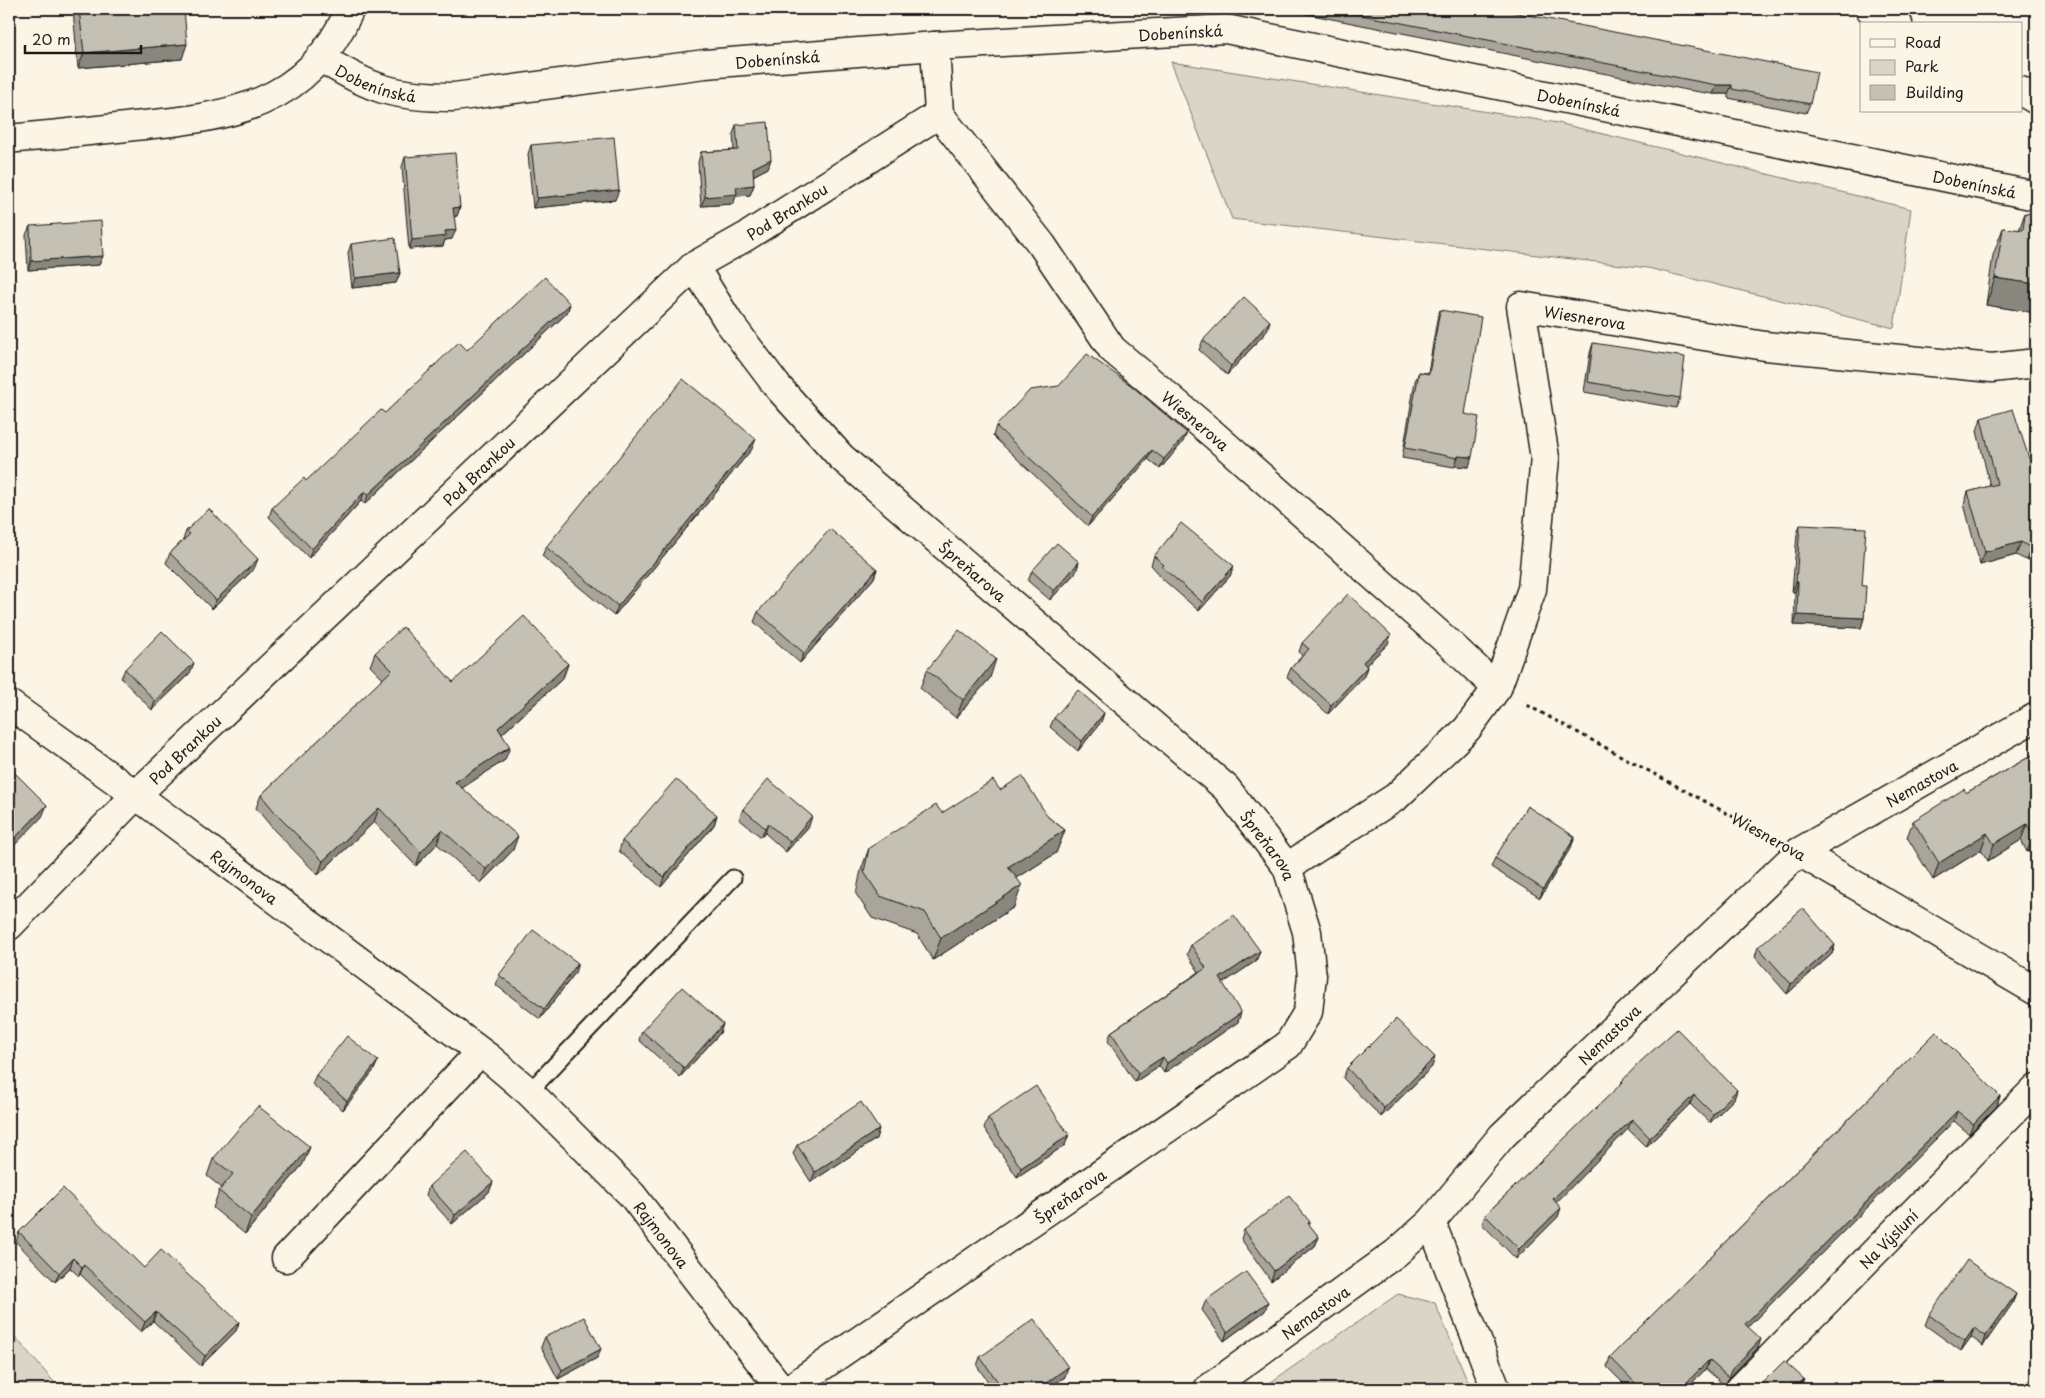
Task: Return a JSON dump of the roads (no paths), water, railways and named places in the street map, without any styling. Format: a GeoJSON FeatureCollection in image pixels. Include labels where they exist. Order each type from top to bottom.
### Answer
{"type":"FeatureCollection","features":[{"type":"Feature","properties":{"kind":"street","name":"Dobenínská"},"geometry":{"type":"LineString","coordinates":[[9,139],[184,122],[245,108],[265,101],[309,70],[335,36],[350,9]]}},
{"type":"Feature","properties":{"kind":"street"},"geometry":{"type":"LineString","coordinates":[[1870,9],[1894,22]]}},
{"type":"Feature","properties":{"kind":"street","name":"Dobenínská"},"geometry":{"type":"LineString","coordinates":[[320,57],[364,83],[385,91],[427,98],[454,98],[705,64],[934,46],[1226,29],[2036,196]]}},
{"type":"Feature","properties":{"kind":"street"},"geometry":{"type":"LineString","coordinates":[[934,46],[940,114]]}},
{"type":"Feature","properties":{"kind":"street"},"geometry":{"type":"LineString","coordinates":[[2022,92],[2036,100]]}},
{"type":"Feature","properties":{"kind":"street","name":"Pod Brankou"},"geometry":{"type":"LineString","coordinates":[[9,926],[136,795],[694,266],[747,236],[940,114]]}},
{"type":"Feature","properties":{"kind":"street","name":"Wiesnerova"},"geometry":{"type":"LineString","coordinates":[[940,114],[1042,245],[1112,349],[1251,468],[1497,688],[1532,589],[1545,458],[1521,306],[1765,346],[1992,368],[2036,363]]}},
{"type":"Feature","properties":{"kind":"street","name":"Špreňarova"},"geometry":{"type":"LineString","coordinates":[[694,266],[728,321],[777,386],[841,457],[1226,788],[1287,867],[1307,932],[1312,976],[1308,1012],[1288,1046],[789,1389]]}},
{"type":"Feature","properties":{"kind":"street"},"geometry":{"type":"LineString","coordinates":[[1287,867],[1396,797],[1467,729],[1497,688]]}},
{"type":"Feature","properties":{"kind":"street","name":"Rajmonova"},"geometry":{"type":"LineString","coordinates":[[9,704],[136,795],[480,1052],[529,1092],[632,1194],[782,1389]]}},
{"type":"Feature","properties":{"kind":"street","name":"Nemastova"},"geometry":{"type":"LineString","coordinates":[[1208,1389],[1396,1253],[1432,1222],[1502,1136],[1799,852],[2036,717]]}},
{"type":"Feature","properties":{"kind":"street","name":"Wiesnerova"},"geometry":{"type":"LineString","coordinates":[[1799,852],[2036,991]]}},
{"type":"Feature","properties":{"kind":"street"},"geometry":{"type":"LineString","coordinates":[[286,1258],[480,1052]]}},
{"type":"Feature","properties":{"kind":"street","name":"Na Výsluní"},"geometry":{"type":"LineString","coordinates":[[1740,1389],[2036,1088]]}},
{"type":"Feature","properties":{"kind":"street"},"geometry":{"type":"LineString","coordinates":[[1432,1222],[1496,1389]]}},
{"type":"Feature","properties":{"kind":"lane"},"geometry":{"type":"LineString","coordinates":[[529,1092],[733,878]]}}]}
